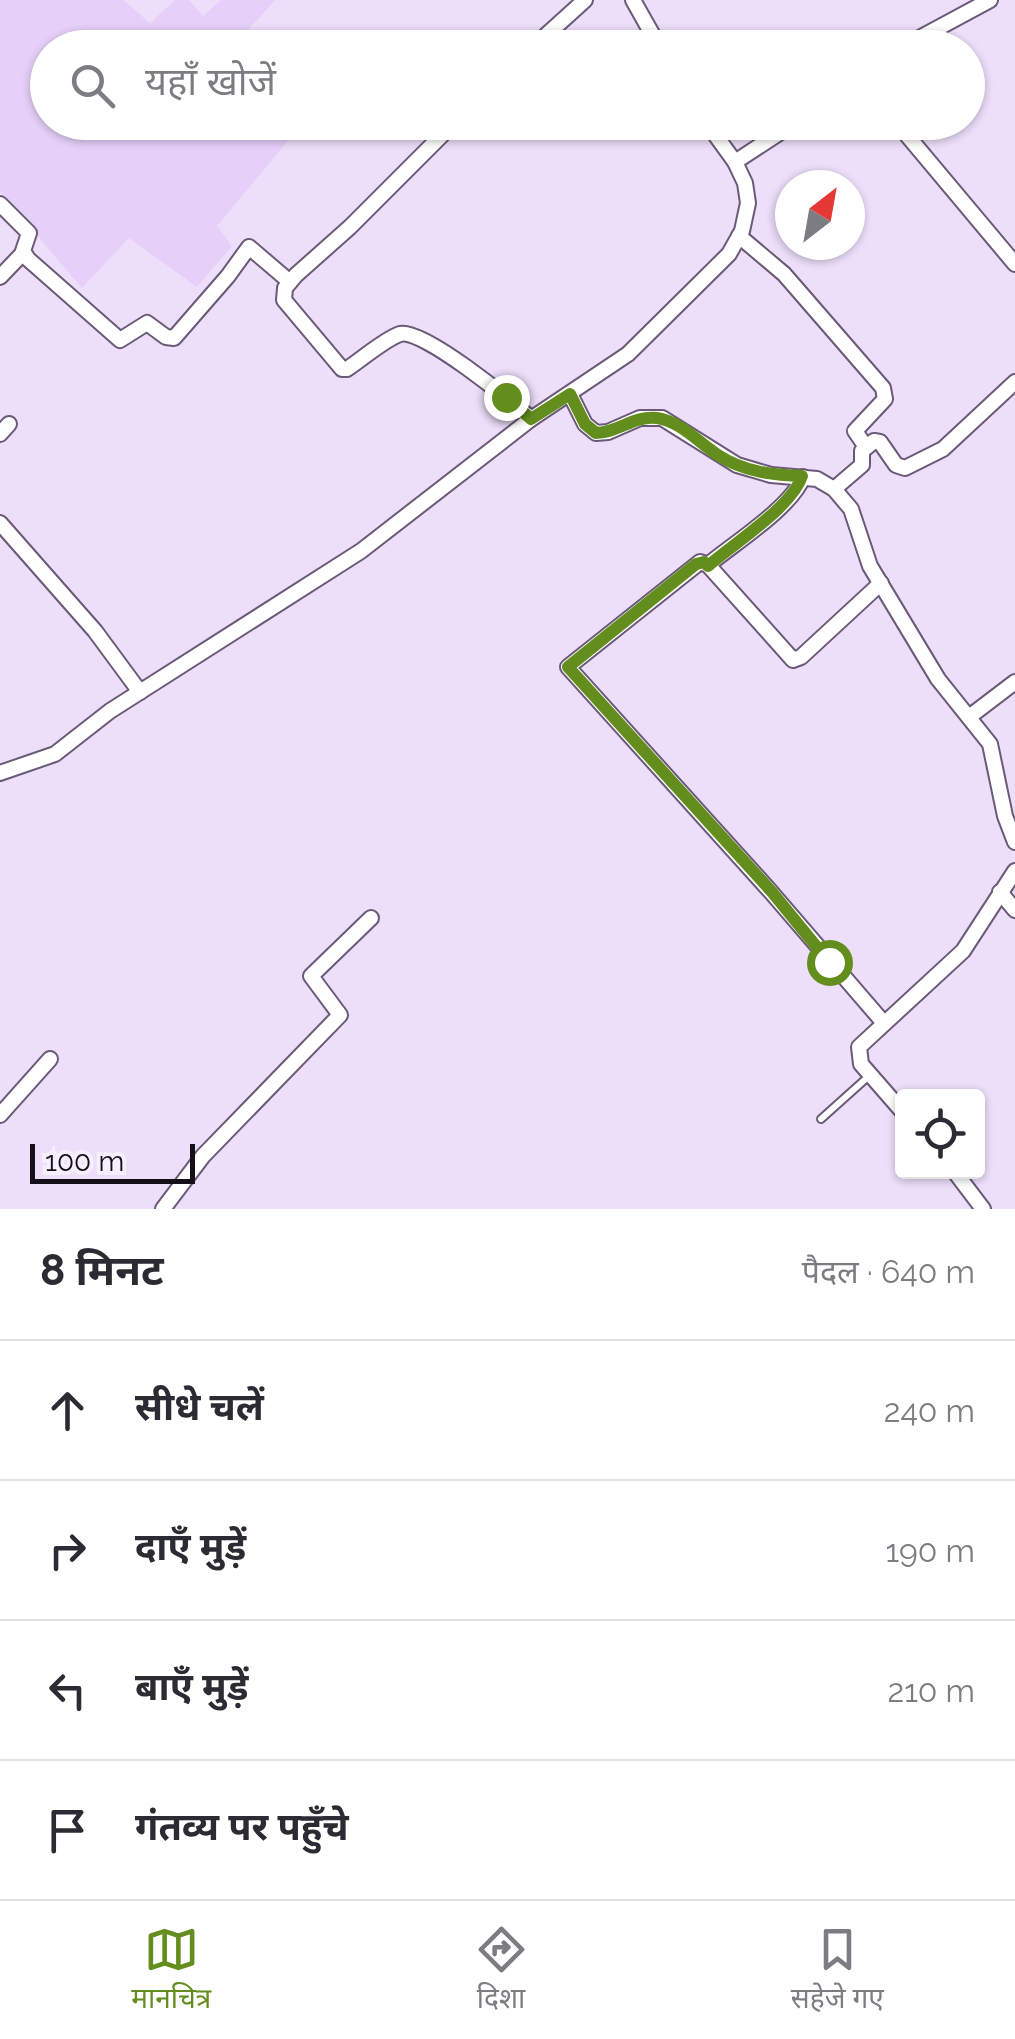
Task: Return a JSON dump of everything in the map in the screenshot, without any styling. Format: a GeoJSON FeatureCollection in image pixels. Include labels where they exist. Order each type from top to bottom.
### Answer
{"type":"FeatureCollection","features":[{"type":"Feature","properties":{"kind":"street"},"geometry":{"type":"LineString","coordinates":[[552,30],[585,0]]}},
{"type":"Feature","properties":{"kind":"street"},"geometry":{"type":"LineString","coordinates":[[634,0],[650,30]]}},
{"type":"Feature","properties":{"kind":"street"},"geometry":{"type":"LineString","coordinates":[[935,30],[990,0]]}},
{"type":"Feature","properties":{"kind":"street"},"geometry":{"type":"LineString","coordinates":[[437,140],[290,282],[283,293],[284,300],[342,369],[398,334],[412,334],[482,378],[531,419]]}},
{"type":"Feature","properties":{"kind":"street"},"geometry":{"type":"LineString","coordinates":[[0,773],[55,754],[140,692],[361,550],[531,419],[628,354],[729,254],[739,236],[748,203],[745,183],[719,140]]}},
{"type":"Feature","properties":{"kind":"street"},"geometry":{"type":"LineString","coordinates":[[735,162],[769,140]]}},
{"type":"Feature","properties":{"kind":"street"},"geometry":{"type":"LineString","coordinates":[[911,140],[1015,264]]}},
{"type":"Feature","properties":{"kind":"street"},"geometry":{"type":"LineString","coordinates":[[0,204],[29,233],[23,253],[0,277]]}},
{"type":"Feature","properties":{"kind":"street"},"geometry":{"type":"LineString","coordinates":[[739,236],[784,274],[883,388],[885,399],[855,432],[866,448]]}},
{"type":"Feature","properties":{"kind":"street"},"geometry":{"type":"LineString","coordinates":[[23,253],[120,340],[147,324],[174,338],[228,276],[246,248],[264,257],[290,282]]}},
{"type":"Feature","properties":{"kind":"street"},"geometry":{"type":"LineString","coordinates":[[834,489],[864,462],[861,453],[874,441],[880,442],[896,464],[905,468],[943,448],[1015,382]]}},
{"type":"Feature","properties":{"kind":"street"},"geometry":{"type":"LineString","coordinates":[[570,394],[585,424],[596,433],[640,418],[662,418],[736,465],[817,479],[834,489],[851,510],[864,553],[938,679],[990,744],[1015,842]]}},
{"type":"Feature","properties":{"kind":"street"},"geometry":{"type":"LineString","coordinates":[[708,566],[797,490],[802,476]]}},
{"type":"Feature","properties":{"kind":"street"},"geometry":{"type":"LineString","coordinates":[[0,522],[95,631],[140,692]]}},
{"type":"Feature","properties":{"kind":"street"},"geometry":{"type":"LineString","coordinates":[[881,583],[793,660],[704,562],[696,564],[568,667],[772,892],[882,1022]]}},
{"type":"Feature","properties":{"kind":"street"},"geometry":{"type":"LineString","coordinates":[[969,717],[1015,682]]}},
{"type":"Feature","properties":{"kind":"street"},"geometry":{"type":"LineString","coordinates":[[895,1103],[861,1064],[860,1047],[882,1022],[962,951],[1015,871]]}},
{"type":"Feature","properties":{"kind":"street"},"geometry":{"type":"LineString","coordinates":[[1000,892],[1015,910]]}},
{"type":"Feature","properties":{"kind":"street"},"geometry":{"type":"LineString","coordinates":[[163,1209],[203,1156],[340,1015],[311,976],[371,918]]}},
{"type":"Feature","properties":{"kind":"street"},"geometry":{"type":"LineString","coordinates":[[0,1115],[50,1058]]}},
{"type":"Feature","properties":{"kind":"street"},"geometry":{"type":"LineString","coordinates":[[959,1179],[983,1209]]}},
{"type":"Feature","properties":{"kind":"lane"},"geometry":{"type":"LineString","coordinates":[[821,1119],[870,1075]]}},
{"type":"Feature","properties":{"kind":"shaded area"},"geometry":{"type":"Polygon","coordinates":[[[0,0],[123,0],[150,23],[175,0],[189,0],[203,16],[221,0],[275,0],[248,30],[30,30],[30,140],[289,140],[217,226],[232,246],[197,287],[129,238],[82,288],[0,192],[0,0]]]}},
{"type":"Feature","properties":{"kind":"route"},"geometry":{"type":"LineString","coordinates":[[506,397],[531,419],[570,394],[585,424],[602,434],[640,418],[662,418],[736,465],[802,476],[797,490],[708,566],[704,562],[696,564],[568,667],[772,892],[829,962]]}}]}
